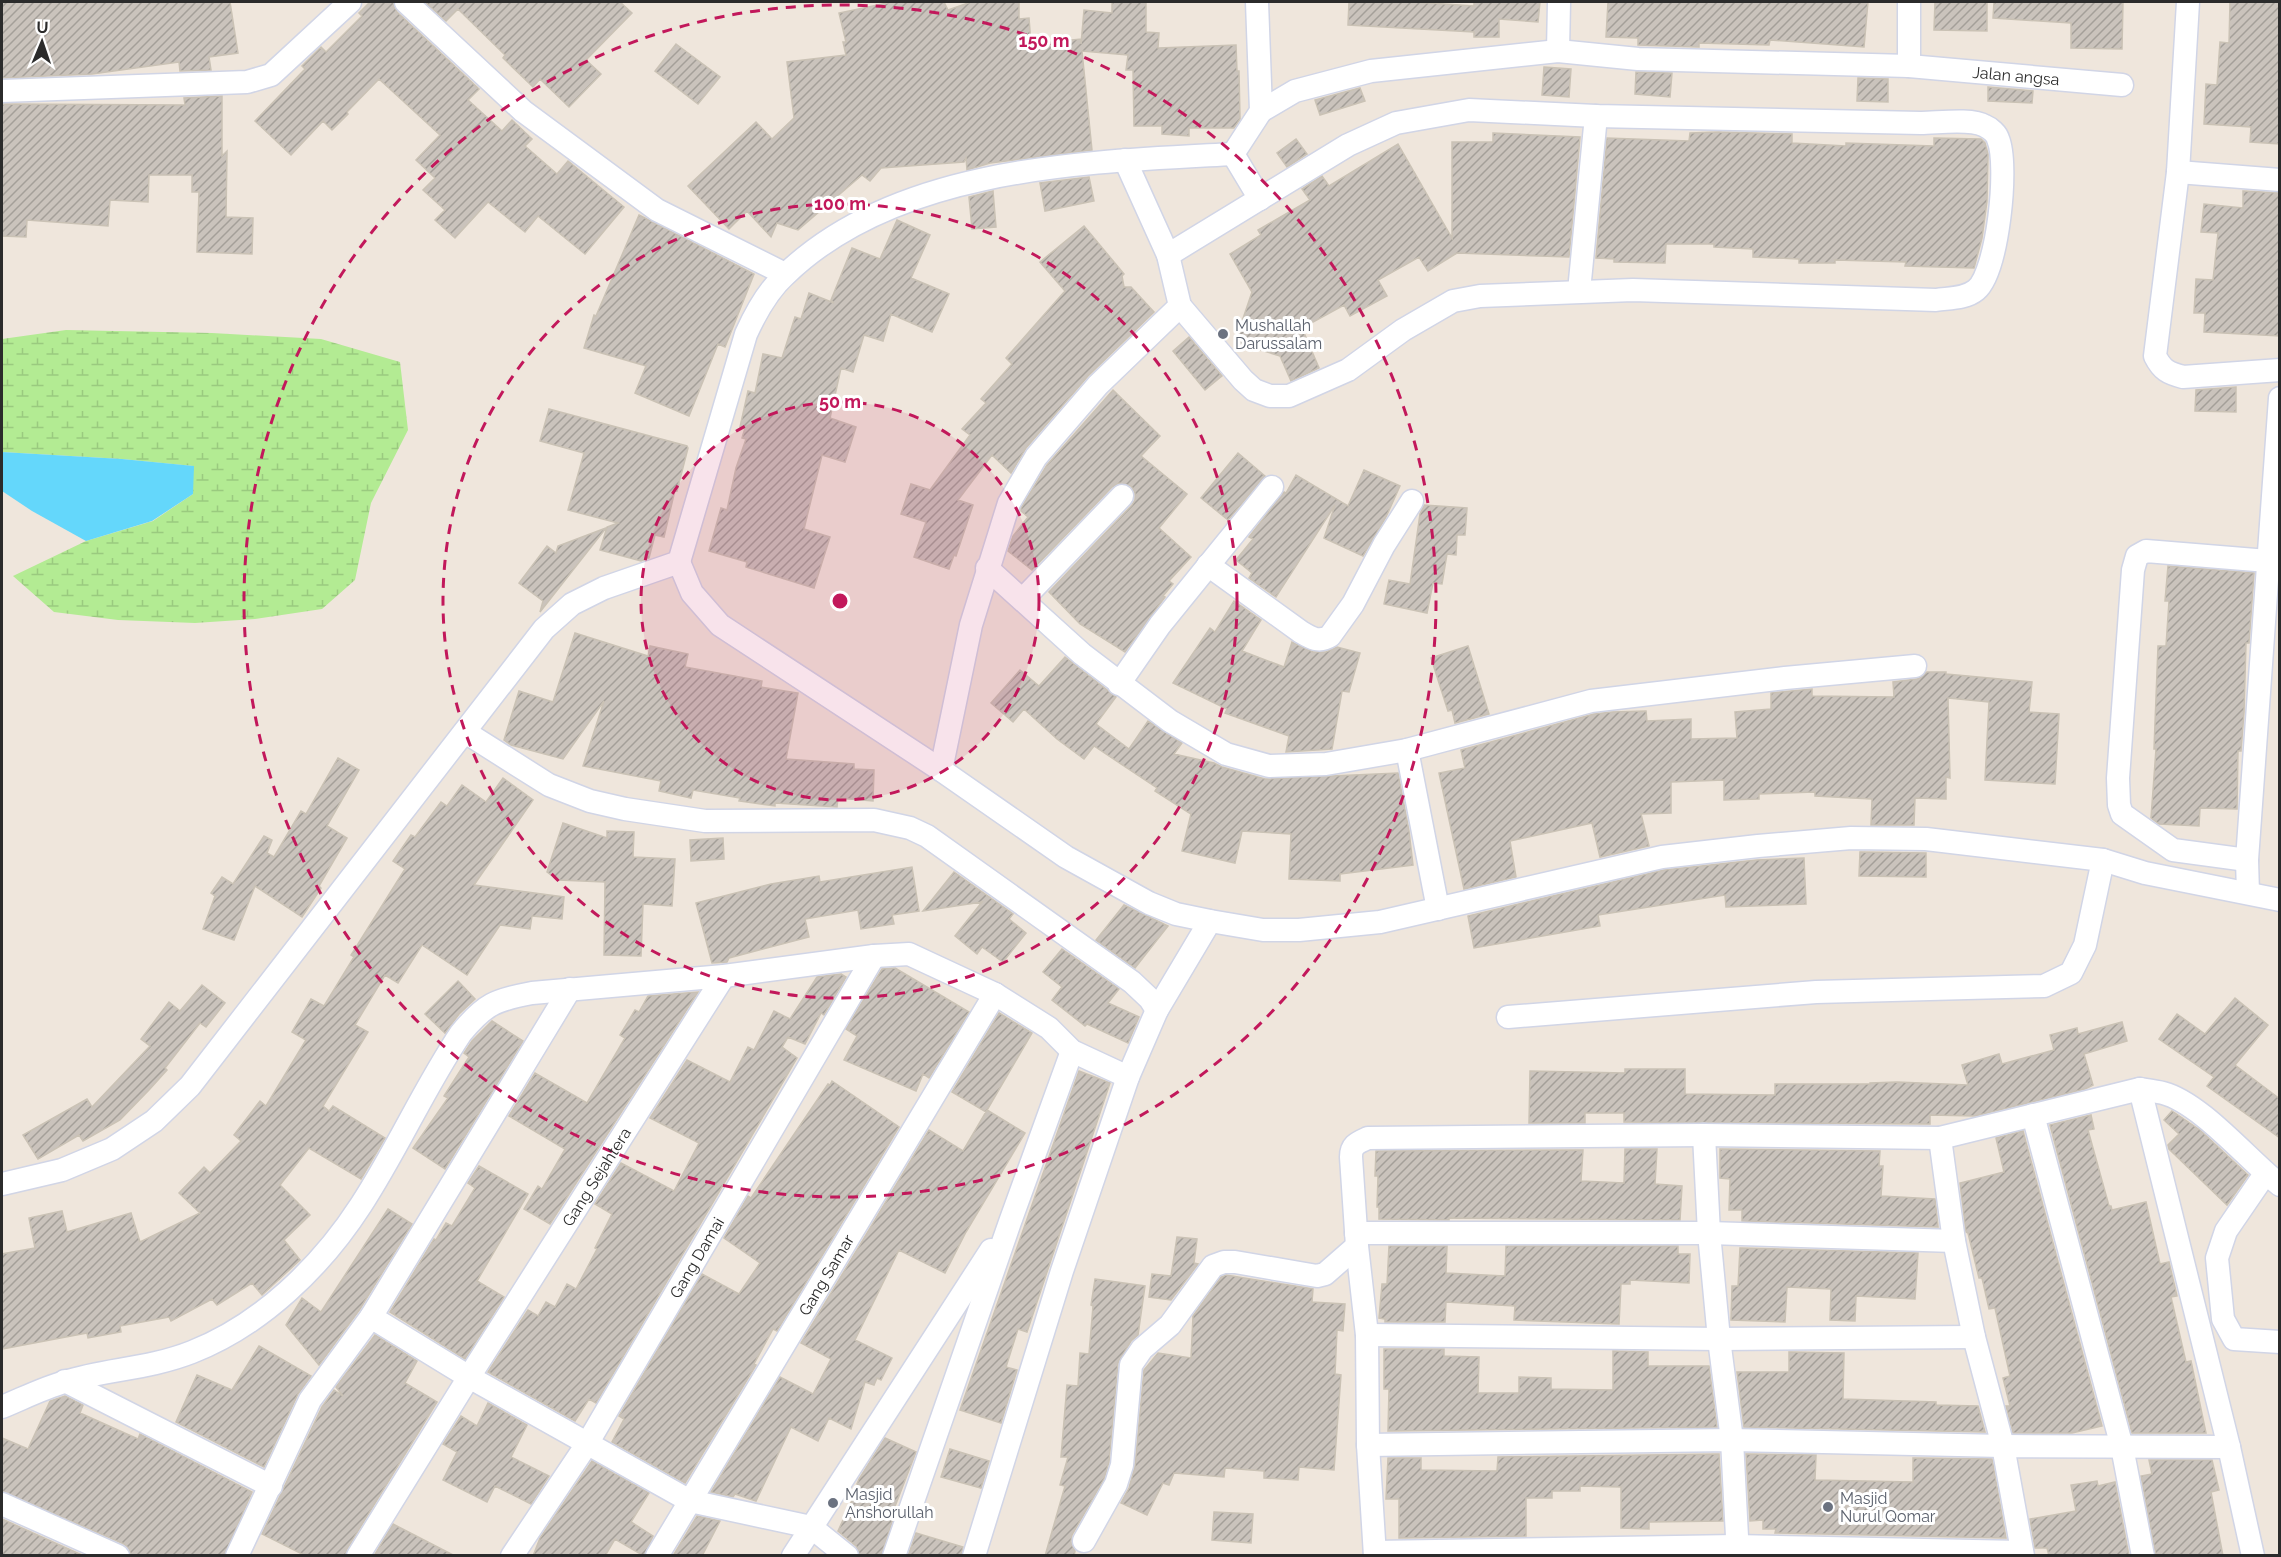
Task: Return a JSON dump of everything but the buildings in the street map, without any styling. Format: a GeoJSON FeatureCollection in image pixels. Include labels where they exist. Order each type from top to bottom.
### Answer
{"type":"FeatureCollection","features":[{"type":"Feature","properties":{"kind":"street"},"geometry":{"type":"LineString","coordinates":[[2,91],[248,82],[260,79],[271,75],[350,2]]}},
{"type":"Feature","properties":{"kind":"street"},"geometry":{"type":"LineString","coordinates":[[406,2],[523,111],[657,210],[785,274]]}},
{"type":"Feature","properties":{"kind":"street"},"geometry":{"type":"LineString","coordinates":[[1233,154],[1261,111],[1257,2]]}},
{"type":"Feature","properties":{"kind":"street"},"geometry":{"type":"LineString","coordinates":[[1558,51],[1559,2]]}},
{"type":"Feature","properties":{"kind":"street"},"geometry":{"type":"LineString","coordinates":[[1909,2],[1909,66]]}},
{"type":"Feature","properties":{"kind":"street"},"geometry":{"type":"LineString","coordinates":[[2187,2],[2178,172],[2155,356],[2168,373],[2183,377],[2280,370]]}},
{"type":"Feature","properties":{"kind":"street","name":"Jalan angsa"},"geometry":{"type":"LineString","coordinates":[[1261,111],[1294,91],[1371,71],[1558,51],[1638,59],[1909,66],[2122,85]]}},
{"type":"Feature","properties":{"kind":"street"},"geometry":{"type":"LineString","coordinates":[[1125,160],[1168,255],[1180,306],[1254,390],[1270,396],[1289,396],[1348,370],[1403,330],[1453,301],[1480,296],[1634,290],[1936,300],[1975,291],[1987,276],[1999,227],[2002,156],[1998,137],[1985,125],[1971,122],[1596,116],[1469,110],[1396,123],[1348,145],[1168,255]]}},
{"type":"Feature","properties":{"kind":"street"},"geometry":{"type":"LineString","coordinates":[[1579,291],[1596,116]]}},
{"type":"Feature","properties":{"kind":"street"},"geometry":{"type":"LineString","coordinates":[[1233,154],[1125,160],[986,177],[931,192],[868,217],[829,238],[785,274],[760,304],[746,334],[679,562],[692,593],[720,625],[941,770],[1066,857],[1149,903],[1176,914],[1210,921],[1263,930],[1299,930],[1380,922],[1662,857],[1851,838],[1926,839],[2103,860],[2145,873],[2280,900]]}},
{"type":"Feature","properties":{"kind":"street"},"geometry":{"type":"LineString","coordinates":[[1233,154],[1260,199]]}},
{"type":"Feature","properties":{"kind":"street"},"geometry":{"type":"LineString","coordinates":[[2178,172],[2280,180]]}},
{"type":"Feature","properties":{"kind":"street"},"geometry":{"type":"LineString","coordinates":[[941,770],[971,625],[1009,503],[1036,457],[1098,385],[1180,306]]}},
{"type":"Feature","properties":{"kind":"street"},"geometry":{"type":"LineString","coordinates":[[2248,893],[2247,860],[2274,561],[2280,398]]}},
{"type":"Feature","properties":{"kind":"street"},"geometry":{"type":"LineString","coordinates":[[1119,684],[1160,625],[1272,487]]}},
{"type":"Feature","properties":{"kind":"street"},"geometry":{"type":"LineString","coordinates":[[1023,599],[1122,496]]}},
{"type":"Feature","properties":{"kind":"street"},"geometry":{"type":"LineString","coordinates":[[1208,565],[1301,632],[1315,640],[1325,639],[1330,636],[1353,604],[1383,545],[1412,501]]}},
{"type":"Feature","properties":{"kind":"street"},"geometry":{"type":"LineString","coordinates":[[2247,860],[2173,850],[2122,814],[2119,806],[2118,778],[2132,582],[2134,562],[2137,556],[2146,551],[2274,561]]}},
{"type":"Feature","properties":{"kind":"street"},"geometry":{"type":"LineString","coordinates":[[2,1184],[62,1170],[112,1149],[154,1121],[190,1086],[544,629],[572,604],[604,588],[679,562]]}},
{"type":"Feature","properties":{"kind":"street"},"geometry":{"type":"LineString","coordinates":[[987,568],[1082,654],[1170,721],[1226,754],[1269,766],[1326,764],[1407,750],[1591,701],[1785,678],[1915,666]]}},
{"type":"Feature","properties":{"kind":"street"},"geometry":{"type":"LineString","coordinates":[[465,732],[549,785],[590,801],[624,810],[705,821],[874,820],[910,828],[927,836],[1132,982],[1150,999],[1157,1010]]}},
{"type":"Feature","properties":{"kind":"street"},"geometry":{"type":"LineString","coordinates":[[1407,750],[1438,909]]}},
{"type":"Feature","properties":{"kind":"street"},"geometry":{"type":"LineString","coordinates":[[1508,1017],[1816,992],[2044,986],[2071,972],[2085,945],[2103,860]]}},
{"type":"Feature","properties":{"kind":"street"},"geometry":{"type":"LineString","coordinates":[[974,1556],[1062,1271],[1128,1077],[1157,1010],[1210,921]]}},
{"type":"Feature","properties":{"kind":"street"},"geometry":{"type":"LineString","coordinates":[[2,1407],[65,1382],[172,1360],[232,1332],[272,1306],[312,1267],[361,1206],[448,1052],[472,1020],[493,1003],[505,998],[570,989],[724,976],[874,956],[909,954],[995,994],[1049,1028],[1072,1052],[1128,1077]]}},
{"type":"Feature","properties":{"kind":"street","name":"Gang Damai"},"geometry":{"type":"LineString","coordinates":[[512,1556],[587,1444],[874,956]]}},
{"type":"Feature","properties":{"kind":"street","name":"Gang Sejahtera"},"geometry":{"type":"LineString","coordinates":[[358,1556],[724,976]]}},
{"type":"Feature","properties":{"kind":"street"},"geometry":{"type":"LineString","coordinates":[[237,1556],[310,1400],[372,1317],[570,989]]}},
{"type":"Feature","properties":{"kind":"street","name":"Gang Samar"},"geometry":{"type":"LineString","coordinates":[[657,1556],[995,994]]}},
{"type":"Feature","properties":{"kind":"street"},"geometry":{"type":"LineString","coordinates":[[894,1556],[1010,1221],[1072,1052]]}},
{"type":"Feature","properties":{"kind":"street"},"geometry":{"type":"LineString","coordinates":[[2140,1089],[2229,1447],[2253,1556]]}},
{"type":"Feature","properties":{"kind":"street"},"geometry":{"type":"LineString","coordinates":[[1940,1138],[1954,1241],[1974,1337],[2003,1446],[2023,1554],[1737,1551],[1375,1554],[1368,1445],[1367,1335],[1351,1149],[1356,1143],[1368,1138],[1704,1136],[1940,1138],[2140,1089],[2163,1093],[2176,1098],[2207,1119],[2272,1179],[2226,1231],[2220,1245],[2217,1271],[2223,1319],[2234,1339],[2280,1342]]}},
{"type":"Feature","properties":{"kind":"street"},"geometry":{"type":"LineString","coordinates":[[2033,1115],[2122,1447],[2143,1556]]}},
{"type":"Feature","properties":{"kind":"street"},"geometry":{"type":"LineString","coordinates":[[1704,1136],[1709,1233],[1732,1440],[1737,1551]]}},
{"type":"Feature","properties":{"kind":"street"},"geometry":{"type":"LineString","coordinates":[[793,1556],[1010,1221]]}},
{"type":"Feature","properties":{"kind":"street"},"geometry":{"type":"LineString","coordinates":[[1084,1540],[1116,1484],[1122,1465],[1131,1365],[1142,1349],[1170,1325],[1213,1266],[1224,1262],[1317,1276],[1325,1274],[1357,1239],[1709,1233],[1954,1241]]}},
{"type":"Feature","properties":{"kind":"street"},"geometry":{"type":"LineString","coordinates":[[372,1317],[469,1377],[690,1501],[811,1527],[847,1556]]}},
{"type":"Feature","properties":{"kind":"street"},"geometry":{"type":"LineString","coordinates":[[1367,1335],[1719,1339],[1974,1337]]}},
{"type":"Feature","properties":{"kind":"street"},"geometry":{"type":"LineString","coordinates":[[65,1382],[271,1486]]}},
{"type":"Feature","properties":{"kind":"street"},"geometry":{"type":"LineString","coordinates":[[1368,1445],[1732,1440],[2003,1446],[2229,1447]]}},
{"type":"Feature","properties":{"kind":"street"},"geometry":{"type":"LineString","coordinates":[[2,1504],[118,1556]]}},
{"type":"Feature","properties":{"kind":"green space"},"geometry":{"type":"Polygon","coordinates":[[[66,330],[212,333],[321,339],[400,362],[408,430],[371,503],[355,580],[322,609],[255,619],[195,623],[118,620],[54,612],[13,576],[86,541],[153,521],[193,494],[193,466],[2,452],[2,339],[66,330]]]}},
{"type":"Feature","properties":{"kind":"water"},"geometry":{"type":"Polygon","coordinates":[[[2,452],[194,466],[193,494],[152,521],[86,541],[32,511],[2,491],[2,452]]]}},
{"type":"Feature","properties":{"kind":"place","name":"Mushallah Darussalam"},"geometry":{"type":"Point","coordinates":[1223,334]}},
{"type":"Feature","properties":{"kind":"place","name":"Masjid Anshorullah"},"geometry":{"type":"Point","coordinates":[833,1503]}},
{"type":"Feature","properties":{"kind":"place","name":"Masjid Nurul Qomar"},"geometry":{"type":"Point","coordinates":[1828,1507]}}]}
